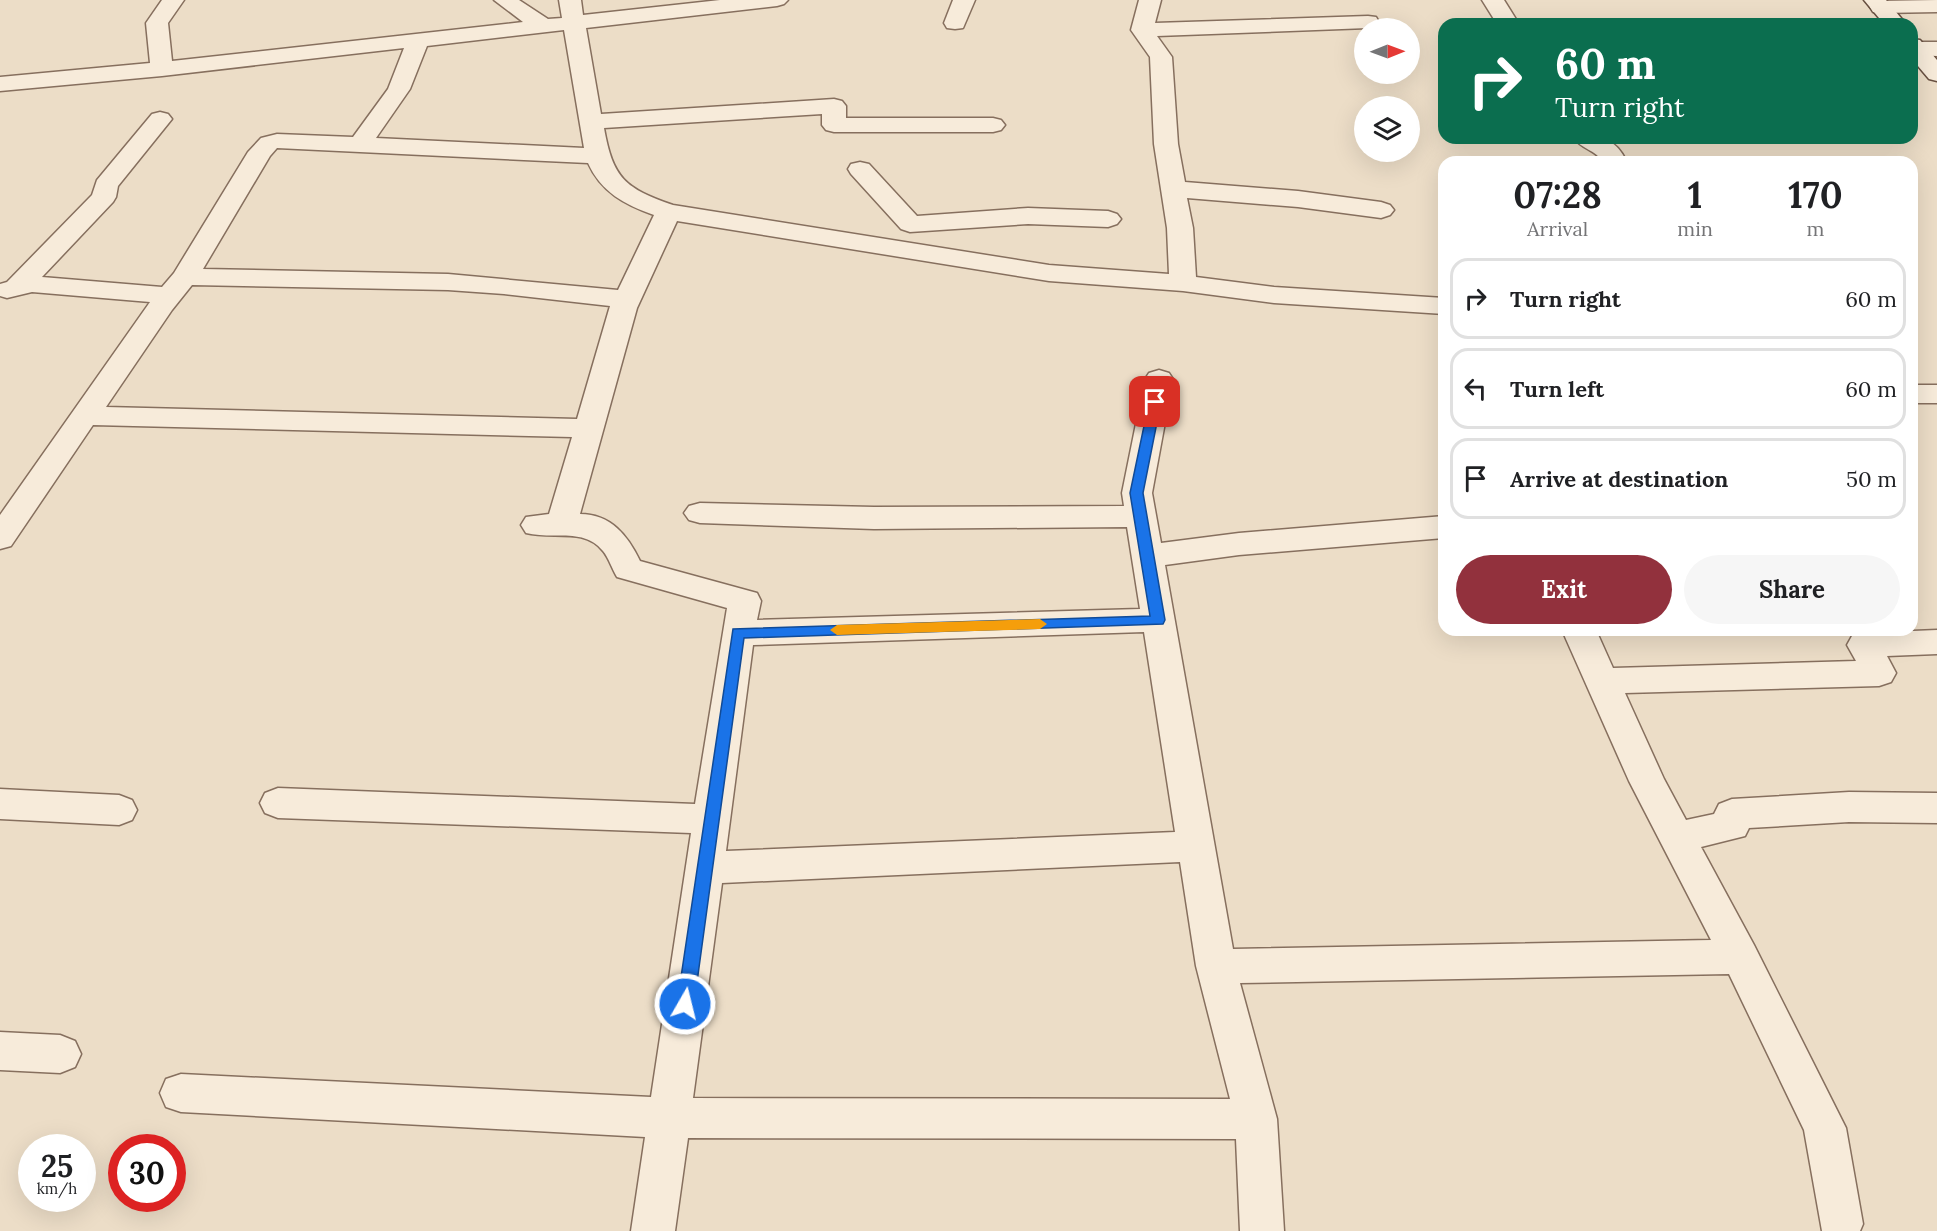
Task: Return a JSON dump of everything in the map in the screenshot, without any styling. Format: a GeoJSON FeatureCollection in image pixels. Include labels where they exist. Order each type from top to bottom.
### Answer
{"type":"FeatureCollection","features":[{"type":"Feature","properties":{"kind":"street"},"geometry":{"type":"LineString","coordinates":[[162,69],[157,23],[173,0]]}},
{"type":"Feature","properties":{"kind":"street"},"geometry":{"type":"LineString","coordinates":[[505,0],[545,27]]}},
{"type":"Feature","properties":{"kind":"street"},"geometry":{"type":"LineString","coordinates":[[0,84],[162,69],[545,27],[573,12],[777,0]]}},
{"type":"Feature","properties":{"kind":"street"},"geometry":{"type":"LineString","coordinates":[[955,23],[964,0]]}},
{"type":"Feature","properties":{"kind":"street"},"geometry":{"type":"LineString","coordinates":[[1142,30],[1150,0]]}},
{"type":"Feature","properties":{"kind":"street"},"geometry":{"type":"LineString","coordinates":[[1493,0],[1504,18]]}},
{"type":"Feature","properties":{"kind":"street"},"geometry":{"type":"LineString","coordinates":[[1878,3],[1937,6]]}},
{"type":"Feature","properties":{"kind":"street"},"geometry":{"type":"LineString","coordinates":[[1878,3],[1890,18]]}},
{"type":"Feature","properties":{"kind":"street"},"geometry":{"type":"LineString","coordinates":[[573,12],[597,156],[603,172],[631,199],[668,212],[1049,273],[1183,283],[1274,295],[1438,306]]}},
{"type":"Feature","properties":{"kind":"street"},"geometry":{"type":"LineString","coordinates":[[1142,30],[1354,22]]}},
{"type":"Feature","properties":{"kind":"street"},"geometry":{"type":"LineString","coordinates":[[1142,30],[1161,57],[1166,144],[1180,228],[1183,283]]}},
{"type":"Feature","properties":{"kind":"street"},"geometry":{"type":"LineString","coordinates":[[360,145],[399,90],[418,41]]}},
{"type":"Feature","properties":{"kind":"street"},"geometry":{"type":"LineString","coordinates":[[1922,48],[1937,74]]}},
{"type":"Feature","properties":{"kind":"street"},"geometry":{"type":"LineString","coordinates":[[592,122],[834,106],[834,125],[993,125]]}},
{"type":"Feature","properties":{"kind":"street"},"geometry":{"type":"LineString","coordinates":[[8,289],[104,197],[106,185],[160,119]]}},
{"type":"Feature","properties":{"kind":"street"},"geometry":{"type":"LineString","coordinates":[[0,538],[177,286],[260,152],[269,143],[277,141],[597,156]]}},
{"type":"Feature","properties":{"kind":"street"},"geometry":{"type":"LineString","coordinates":[[1597,144],[1613,156]]}},
{"type":"Feature","properties":{"kind":"street"},"geometry":{"type":"LineString","coordinates":[[861,168],[910,224]]}},
{"type":"Feature","properties":{"kind":"street"},"geometry":{"type":"LineString","coordinates":[[1174,189],[1298,199],[1381,210]]}},
{"type":"Feature","properties":{"kind":"street"},"geometry":{"type":"LineString","coordinates":[[653,1231],[738,633],[745,601],[628,569],[616,544],[590,525],[549,525],[588,429],[627,298],[668,212]]}},
{"type":"Feature","properties":{"kind":"street"},"geometry":{"type":"LineString","coordinates":[[910,224],[1028,216],[1108,219]]}},
{"type":"Feature","properties":{"kind":"street"},"geometry":{"type":"LineString","coordinates":[[904,250],[910,224]]}},
{"type":"Feature","properties":{"kind":"street"},"geometry":{"type":"LineString","coordinates":[[8,289],[32,284],[177,286],[396,278],[505,285],[601,299],[627,298]]}},
{"type":"Feature","properties":{"kind":"street"},"geometry":{"type":"LineString","coordinates":[[1159,379],[1137,493],[1216,966],[1256,1119],[1262,1231]]}},
{"type":"Feature","properties":{"kind":"street"},"geometry":{"type":"LineString","coordinates":[[1918,394],[1937,394]]}},
{"type":"Feature","properties":{"kind":"street"},"geometry":{"type":"LineString","coordinates":[[84,416],[546,426],[588,429]]}},
{"type":"Feature","properties":{"kind":"street"},"geometry":{"type":"LineString","coordinates":[[700,513],[874,518],[1140,516]]}},
{"type":"Feature","properties":{"kind":"street"},"geometry":{"type":"LineString","coordinates":[[1147,556],[1239,544],[1438,527]]}},
{"type":"Feature","properties":{"kind":"street"},"geometry":{"type":"LineString","coordinates":[[738,633],[1158,620]]}},
{"type":"Feature","properties":{"kind":"street"},"geometry":{"type":"LineString","coordinates":[[1582,636],[1647,781],[1740,957],[1825,1128],[1841,1224]]}},
{"type":"Feature","properties":{"kind":"street"},"geometry":{"type":"LineString","coordinates":[[1602,681],[1879,673],[1864,645],[1937,642]]}},
{"type":"Feature","properties":{"kind":"street"},"geometry":{"type":"LineString","coordinates":[[278,803],[711,819]]}},
{"type":"Feature","properties":{"kind":"street"},"geometry":{"type":"LineString","coordinates":[[0,804],[119,810]]}},
{"type":"Feature","properties":{"kind":"street"},"geometry":{"type":"LineString","coordinates":[[1677,837],[1732,825],[1732,814],[1850,807],[1937,808]]}},
{"type":"Feature","properties":{"kind":"street"},"geometry":{"type":"LineString","coordinates":[[705,868],[1196,846]]}},
{"type":"Feature","properties":{"kind":"street"},"geometry":{"type":"LineString","coordinates":[[1216,966],[1740,957]]}},
{"type":"Feature","properties":{"kind":"street"},"geometry":{"type":"LineString","coordinates":[[0,1052],[60,1054]]}},
{"type":"Feature","properties":{"kind":"street"},"geometry":{"type":"LineString","coordinates":[[181,1094],[669,1119],[1256,1119]]}},
{"type":"Feature","properties":{"kind":"slow traffic"},"geometry":{"type":"LineString","coordinates":[[837,630],[1040,624]]}},
{"type":"Feature","properties":{"kind":"route"},"geometry":{"type":"LineString","coordinates":[[685,1004],[738,633],[1158,620],[1137,493],[1155,402]]}}]}
